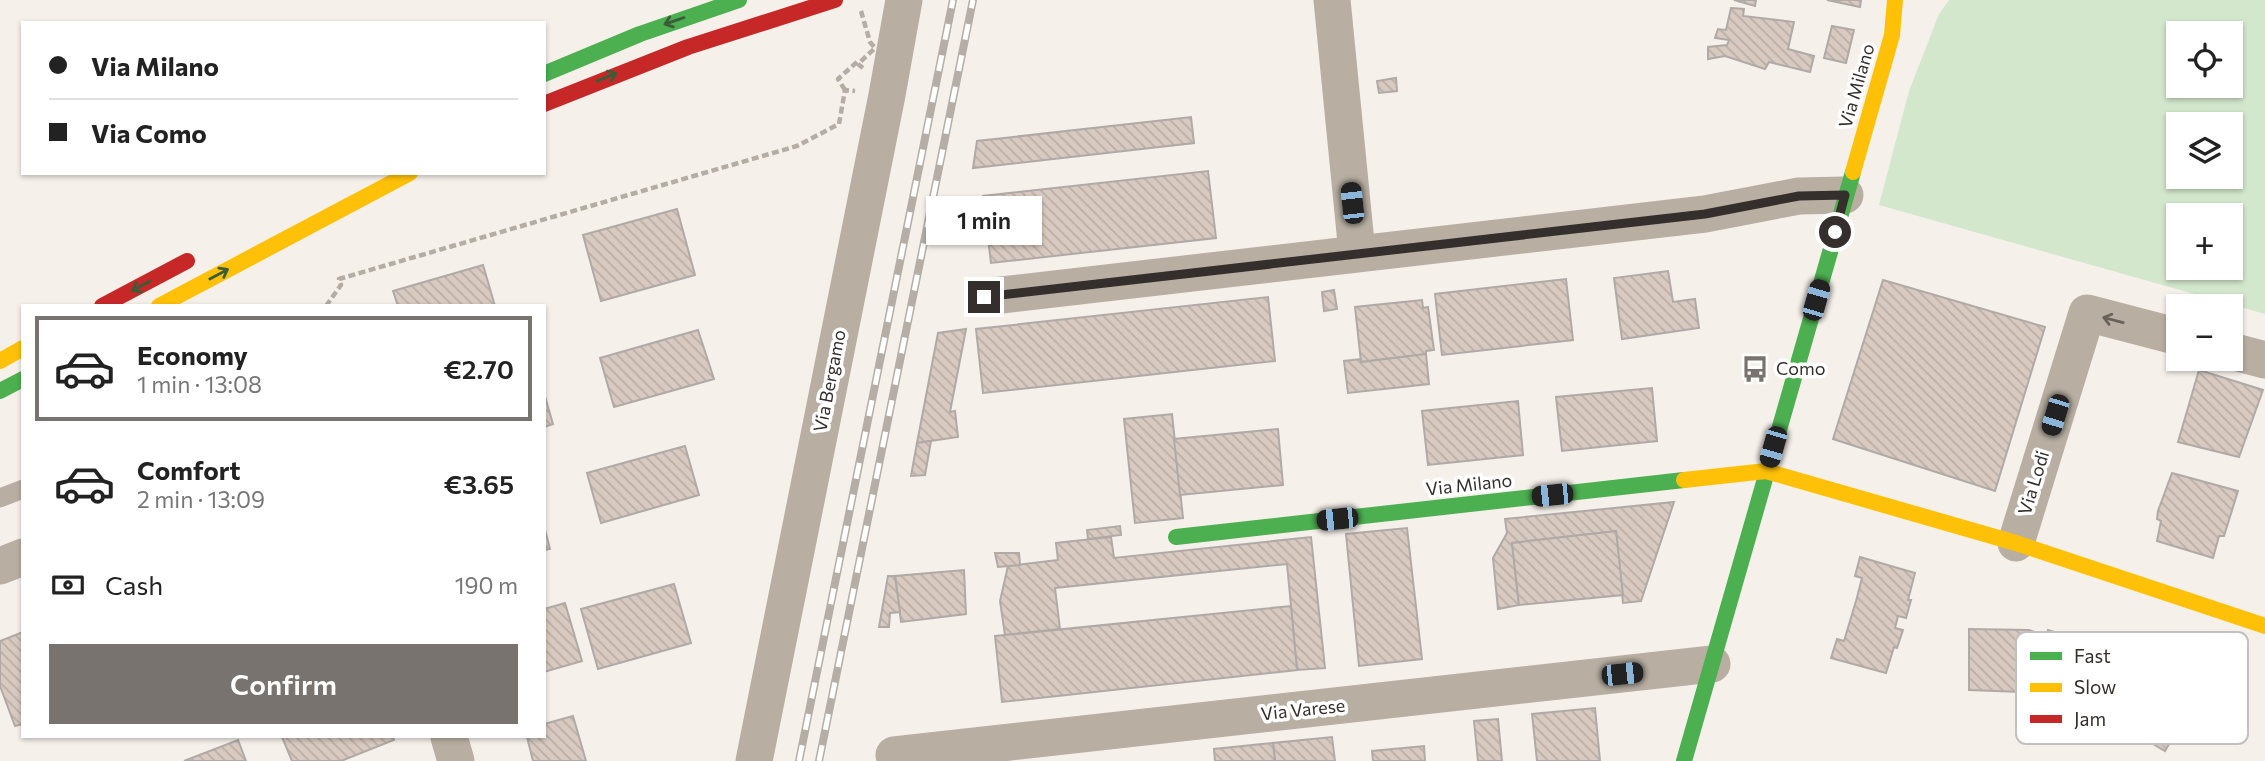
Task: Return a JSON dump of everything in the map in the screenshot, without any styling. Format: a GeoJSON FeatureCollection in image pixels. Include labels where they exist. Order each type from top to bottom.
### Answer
{"type":"FeatureCollection","features":[{"type":"Feature","properties":{"kind":"street"},"geometry":{"type":"LineString","coordinates":[[546,74],[664,24],[739,0]]}},
{"type":"Feature","properties":{"kind":"street"},"geometry":{"type":"LineString","coordinates":[[546,103],[685,46],[835,0]]}},
{"type":"Feature","properties":{"kind":"street","name":"Via Bergamo"},"geometry":{"type":"LineString","coordinates":[[754,761],[904,0]]}},
{"type":"Feature","properties":{"kind":"street"},"geometry":{"type":"LineString","coordinates":[[1332,0],[1357,253]]}},
{"type":"Feature","properties":{"kind":"street","name":"Via Milano"},"geometry":{"type":"LineString","coordinates":[[1684,761],[1902,4]]}},
{"type":"Feature","properties":{"kind":"street"},"geometry":{"type":"LineString","coordinates":[[163,304],[406,175]]}},
{"type":"Feature","properties":{"kind":"street"},"geometry":{"type":"LineString","coordinates":[[984,297],[1705,214],[1799,196],[1845,195]]}},
{"type":"Feature","properties":{"kind":"street"},"geometry":{"type":"LineString","coordinates":[[106,304],[198,256]]}},
{"type":"Feature","properties":{"kind":"street","name":"Via Lodi"},"geometry":{"type":"LineString","coordinates":[[2016,543],[2087,313],[2166,334]]}},
{"type":"Feature","properties":{"kind":"street"},"geometry":{"type":"LineString","coordinates":[[0,360],[21,349]]}},
{"type":"Feature","properties":{"kind":"street"},"geometry":{"type":"LineString","coordinates":[[2243,354],[2265,360]]}},
{"type":"Feature","properties":{"kind":"street"},"geometry":{"type":"LineString","coordinates":[[0,391],[21,380]]}},
{"type":"Feature","properties":{"kind":"street"},"geometry":{"type":"LineString","coordinates":[[1766,471],[2016,543],[2265,626]]}},
{"type":"Feature","properties":{"kind":"street","name":"Via Milano"},"geometry":{"type":"LineString","coordinates":[[1176,537],[1766,471]]}},
{"type":"Feature","properties":{"kind":"street"},"geometry":{"type":"LineString","coordinates":[[0,566],[21,558]]}},
{"type":"Feature","properties":{"kind":"street","name":"Via Varese"},"geometry":{"type":"LineString","coordinates":[[894,755],[1712,664]]}},
{"type":"Feature","properties":{"kind":"street"},"geometry":{"type":"LineString","coordinates":[[449,738],[456,761]]}},
{"type":"Feature","properties":{"kind":"lane"},"geometry":{"type":"LineString","coordinates":[[0,498],[21,490]]}},
{"type":"Feature","properties":{"kind":"path"},"geometry":{"type":"LineString","coordinates":[[861,11],[870,42],[875,48],[858,64],[863,68]]}},
{"type":"Feature","properties":{"kind":"path"},"geometry":{"type":"LineString","coordinates":[[327,304],[341,285],[339,279],[797,146],[839,124],[845,90],[887,95]]}},
{"type":"Feature","properties":{"kind":"green space"},"geometry":{"type":"Polygon","coordinates":[[[1949,0],[2265,0],[2265,314],[2243,308],[2243,294],[2194,294],[1879,205],[1909,91],[1939,14],[1949,0]]]}},
{"type":"Feature","properties":{"kind":"building"},"geometry":{"type":"Polygon","coordinates":[[[1734,0],[1756,0],[1755,6],[1734,0]]]}},
{"type":"Feature","properties":{"kind":"building"},"geometry":{"type":"Polygon","coordinates":[[[1827,0],[1861,0],[1860,7],[1827,0]]]}},
{"type":"Feature","properties":{"kind":"building"},"geometry":{"type":"Polygon","coordinates":[[[1731,8],[1744,9],[1743,16],[1794,22],[1788,49],[1814,56],[1810,72],[1769,62],[1765,69],[1725,56],[1708,59],[1708,47],[1727,45],[1729,40],[1715,38],[1718,29],[1726,30],[1731,8]]]}},
{"type":"Feature","properties":{"kind":"building"},"geometry":{"type":"Polygon","coordinates":[[[1832,26],[1854,30],[1846,63],[1824,58],[1832,26]]]}},
{"type":"Feature","properties":{"kind":"building"},"geometry":{"type":"Polygon","coordinates":[[[1396,78],[1397,91],[1379,93],[1377,81],[1396,78]]]}},
{"type":"Feature","properties":{"kind":"building"},"geometry":{"type":"Polygon","coordinates":[[[1191,117],[1194,143],[973,168],[977,141],[1191,117]]]}},
{"type":"Feature","properties":{"kind":"building"},"geometry":{"type":"Polygon","coordinates":[[[1208,171],[1216,238],[991,263],[983,196],[1208,171]]]}},
{"type":"Feature","properties":{"kind":"building"},"geometry":{"type":"Polygon","coordinates":[[[677,209],[695,275],[601,301],[583,235],[677,209]]]}},
{"type":"Feature","properties":{"kind":"building"},"geometry":{"type":"Polygon","coordinates":[[[483,265],[494,304],[397,304],[393,291],[483,265]]]}},
{"type":"Feature","properties":{"kind":"building"},"geometry":{"type":"Polygon","coordinates":[[[1668,271],[1673,302],[1695,299],[1699,328],[1622,339],[1614,278],[1668,271]]]}},
{"type":"Feature","properties":{"kind":"building"},"geometry":{"type":"Polygon","coordinates":[[[1566,279],[1573,340],[1442,355],[1435,294],[1566,279]]]}},
{"type":"Feature","properties":{"kind":"building"},"geometry":{"type":"Polygon","coordinates":[[[1883,280],[2045,327],[1995,491],[1833,439],[1883,280]]]}},
{"type":"Feature","properties":{"kind":"building"},"geometry":{"type":"Polygon","coordinates":[[[1334,290],[1337,309],[1324,311],[1322,292],[1334,290]]]}},
{"type":"Feature","properties":{"kind":"building"},"geometry":{"type":"Polygon","coordinates":[[[1268,297],[1275,361],[983,393],[976,329],[1268,297]]]}},
{"type":"Feature","properties":{"kind":"building"},"geometry":{"type":"Polygon","coordinates":[[[1422,300],[1423,308],[1428,307],[1434,350],[1426,351],[1426,354],[1361,362],[1355,307],[1422,300]]]}},
{"type":"Feature","properties":{"kind":"building"},"geometry":{"type":"Polygon","coordinates":[[[966,329],[950,412],[955,411],[958,437],[917,443],[938,333],[966,329]]]}},
{"type":"Feature","properties":{"kind":"building"},"geometry":{"type":"Polygon","coordinates":[[[698,330],[714,379],[614,407],[600,358],[698,330]]]}},
{"type":"Feature","properties":{"kind":"building"},"geometry":{"type":"Polygon","coordinates":[[[1426,354],[1429,384],[1348,393],[1344,361],[1361,359],[1361,362],[1426,354]]]}},
{"type":"Feature","properties":{"kind":"building"},"geometry":{"type":"Polygon","coordinates":[[[2199,371],[2263,390],[2239,457],[2178,442],[2199,371]]]}},
{"type":"Feature","properties":{"kind":"building"},"geometry":{"type":"Polygon","coordinates":[[[1652,388],[1657,441],[1562,451],[1556,397],[1652,388]]]}},
{"type":"Feature","properties":{"kind":"building"},"geometry":{"type":"Polygon","coordinates":[[[546,400],[553,424],[546,426],[546,400]]]}},
{"type":"Feature","properties":{"kind":"building"},"geometry":{"type":"Polygon","coordinates":[[[1518,401],[1523,455],[1428,465],[1422,411],[1518,401]]]}},
{"type":"Feature","properties":{"kind":"building"},"geometry":{"type":"Polygon","coordinates":[[[1172,414],[1183,518],[1135,523],[1124,419],[1172,414]]]}},
{"type":"Feature","properties":{"kind":"building"},"geometry":{"type":"Polygon","coordinates":[[[1278,429],[1283,485],[1180,495],[1174,439],[1278,429]]]}},
{"type":"Feature","properties":{"kind":"building"},"geometry":{"type":"Polygon","coordinates":[[[931,441],[925,475],[911,476],[917,443],[931,441]]]}},
{"type":"Feature","properties":{"kind":"building"},"geometry":{"type":"Polygon","coordinates":[[[685,446],[699,495],[601,523],[587,473],[685,446]]]}},
{"type":"Feature","properties":{"kind":"building"},"geometry":{"type":"Polygon","coordinates":[[[2172,473],[2238,491],[2224,536],[2219,536],[2213,558],[2157,541],[2161,521],[2157,519],[2158,511],[2172,473]]]}},
{"type":"Feature","properties":{"kind":"building"},"geometry":{"type":"Polygon","coordinates":[[[1674,502],[1641,601],[1623,603],[1616,531],[1512,543],[1519,605],[1498,609],[1493,558],[1507,533],[1505,519],[1674,502]]]}},
{"type":"Feature","properties":{"kind":"building"},"geometry":{"type":"Polygon","coordinates":[[[1120,526],[1121,535],[1088,539],[1087,530],[1120,526]]]}},
{"type":"Feature","properties":{"kind":"building"},"geometry":{"type":"Polygon","coordinates":[[[1407,528],[1422,659],[1359,666],[1346,534],[1407,528]]]}},
{"type":"Feature","properties":{"kind":"building"},"geometry":{"type":"Polygon","coordinates":[[[1616,531],[1623,595],[1519,605],[1512,543],[1616,531]]]}},
{"type":"Feature","properties":{"kind":"building"},"geometry":{"type":"Polygon","coordinates":[[[546,534],[550,549],[546,550],[546,534]]]}},
{"type":"Feature","properties":{"kind":"building"},"geometry":{"type":"Polygon","coordinates":[[[1111,537],[1114,558],[1311,537],[1325,668],[1297,670],[1287,564],[1055,588],[1060,629],[1005,635],[1000,601],[1008,566],[1058,560],[1056,543],[1111,537]]]}},
{"type":"Feature","properties":{"kind":"building"},"geometry":{"type":"Polygon","coordinates":[[[995,553],[1019,553],[1020,565],[998,567],[995,553]]]}},
{"type":"Feature","properties":{"kind":"building"},"geometry":{"type":"Polygon","coordinates":[[[1860,557],[1915,573],[1906,618],[1898,616],[1895,628],[1903,630],[1897,648],[1894,647],[1886,673],[1831,658],[1837,639],[1844,641],[1856,601],[1862,578],[1855,576],[1860,557]]]}},
{"type":"Feature","properties":{"kind":"building"},"geometry":{"type":"Polygon","coordinates":[[[964,570],[966,614],[901,622],[895,576],[964,570]]]}},
{"type":"Feature","properties":{"kind":"building"},"geometry":{"type":"Polygon","coordinates":[[[888,576],[895,576],[900,612],[890,613],[889,627],[879,627],[888,576]]]}},
{"type":"Feature","properties":{"kind":"building"},"geometry":{"type":"Polygon","coordinates":[[[674,584],[691,643],[598,669],[581,609],[674,584]]]}},
{"type":"Feature","properties":{"kind":"building"},"geometry":{"type":"Polygon","coordinates":[[[565,603],[582,661],[546,671],[546,608],[565,603]]]}},
{"type":"Feature","properties":{"kind":"building"},"geometry":{"type":"Polygon","coordinates":[[[1291,606],[1297,670],[1002,702],[995,636],[1291,606]]]}},
{"type":"Feature","properties":{"kind":"building"},"geometry":{"type":"Polygon","coordinates":[[[1969,629],[2035,632],[2016,632],[2016,692],[1969,690],[1969,629]]]}},
{"type":"Feature","properties":{"kind":"building"},"geometry":{"type":"Polygon","coordinates":[[[21,633],[21,724],[15,726],[0,686],[0,641],[21,633]]]}},
{"type":"Feature","properties":{"kind":"building"},"geometry":{"type":"Polygon","coordinates":[[[1595,708],[1600,761],[1537,761],[1532,714],[1595,708]]]}},
{"type":"Feature","properties":{"kind":"building"},"geometry":{"type":"Polygon","coordinates":[[[573,716],[586,761],[533,761],[527,738],[546,738],[546,723],[573,716]]]}},
{"type":"Feature","properties":{"kind":"building"},"geometry":{"type":"Polygon","coordinates":[[[1498,719],[1502,761],[1478,761],[1474,721],[1498,719]]]}},
{"type":"Feature","properties":{"kind":"building"},"geometry":{"type":"Polygon","coordinates":[[[1332,737],[1335,761],[1275,761],[1273,743],[1332,737]]]}},
{"type":"Feature","properties":{"kind":"building"},"geometry":{"type":"Polygon","coordinates":[[[282,738],[394,740],[341,761],[292,761],[282,738]]]}},
{"type":"Feature","properties":{"kind":"building"},"geometry":{"type":"Polygon","coordinates":[[[238,740],[246,761],[184,761],[238,740]]]}},
{"type":"Feature","properties":{"kind":"building"},"geometry":{"type":"Polygon","coordinates":[[[1273,743],[1275,761],[1215,761],[1214,749],[1273,743]]]}},
{"type":"Feature","properties":{"kind":"building"},"geometry":{"type":"Polygon","coordinates":[[[2153,744],[2169,744],[2165,751],[2153,744]]]}},
{"type":"Feature","properties":{"kind":"building"},"geometry":{"type":"Polygon","coordinates":[[[1424,746],[1425,761],[1373,761],[1372,751],[1424,746]]]}},
{"type":"Feature","properties":{"kind":"railway"},"geometry":{"type":"LineString","coordinates":[[799,761],[953,0]]}},
{"type":"Feature","properties":{"kind":"railway"},"geometry":{"type":"LineString","coordinates":[[819,761],[973,0]]}},
{"type":"Feature","properties":{"kind":"traffic: fast"},"geometry":{"type":"LineString","coordinates":[[546,73],[640,34],[739,0]]}},
{"type":"Feature","properties":{"kind":"traffic: fast"},"geometry":{"type":"LineString","coordinates":[[1684,761],[1853,172]]}},
{"type":"Feature","properties":{"kind":"traffic: fast"},"geometry":{"type":"LineString","coordinates":[[0,391],[21,380]]}},
{"type":"Feature","properties":{"kind":"traffic: fast"},"geometry":{"type":"LineString","coordinates":[[1176,537],[1684,480]]}},
{"type":"Feature","properties":{"kind":"traffic: slow"},"geometry":{"type":"LineString","coordinates":[[1853,172],[1892,35],[1895,0]]}},
{"type":"Feature","properties":{"kind":"traffic: slow"},"geometry":{"type":"LineString","coordinates":[[163,304],[406,175]]}},
{"type":"Feature","properties":{"kind":"traffic: slow"},"geometry":{"type":"LineString","coordinates":[[0,361],[21,349]]}},
{"type":"Feature","properties":{"kind":"traffic: slow"},"geometry":{"type":"LineString","coordinates":[[1684,480],[1766,471],[2016,543],[2265,626]]}},
{"type":"Feature","properties":{"kind":"traffic: jam"},"geometry":{"type":"LineString","coordinates":[[546,103],[688,47],[835,0]]}},
{"type":"Feature","properties":{"kind":"traffic: jam"},"geometry":{"type":"LineString","coordinates":[[106,304],[187,261]]}},
{"type":"Feature","properties":{"kind":"place","name":"Como"},"geometry":{"type":"Point","coordinates":[1755,369]}},
{"type":"Feature","properties":{"kind":"route"},"geometry":{"type":"LineString","coordinates":[[984,297],[1705,214],[1799,196],[1845,195],[1835,232]]}}]}
